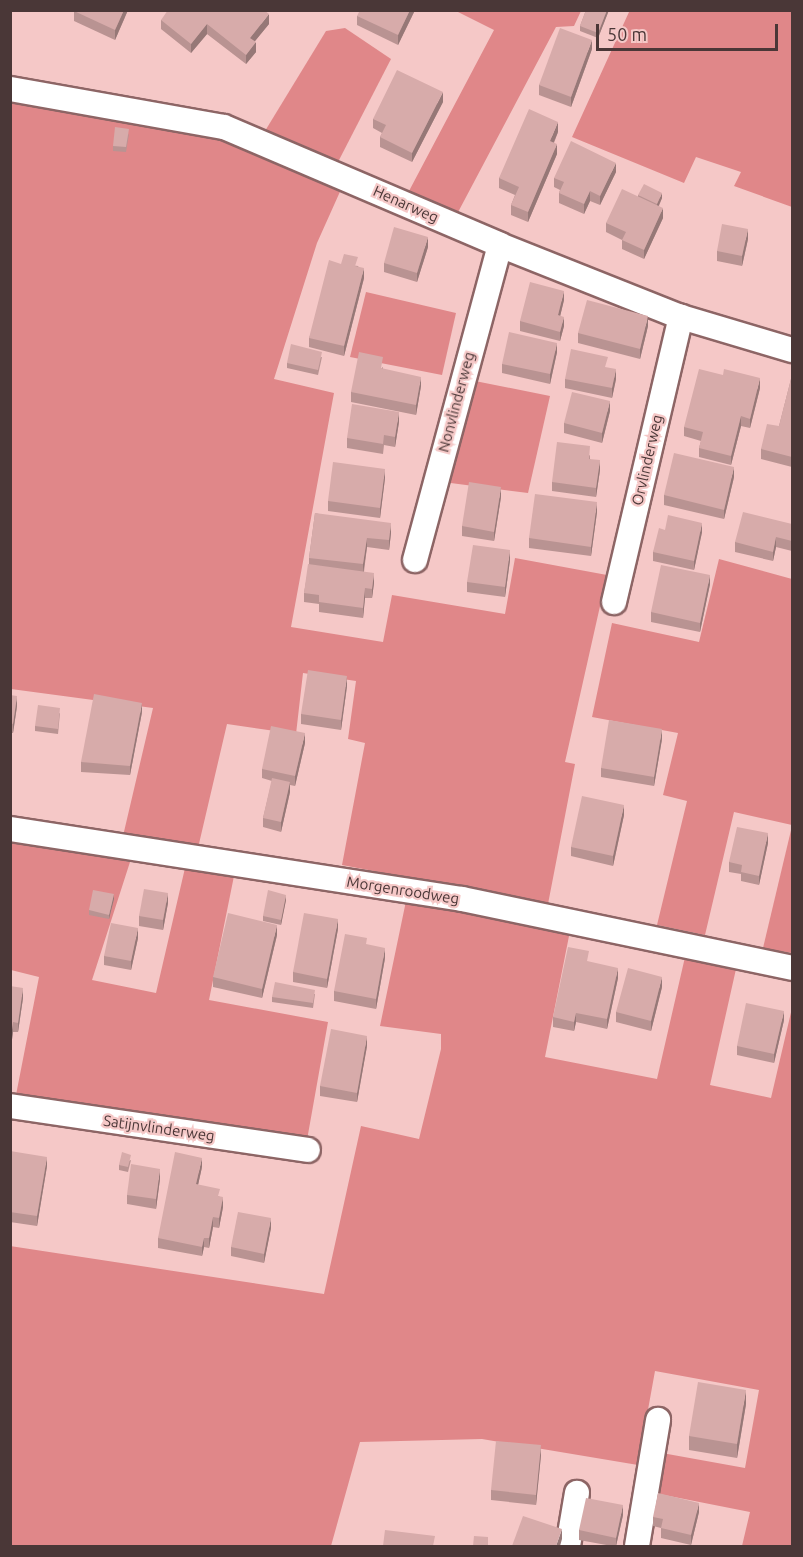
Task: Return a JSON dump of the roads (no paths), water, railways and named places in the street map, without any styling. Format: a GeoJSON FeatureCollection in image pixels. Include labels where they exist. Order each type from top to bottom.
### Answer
{"type":"FeatureCollection","features":[{"type":"Feature","properties":{"kind":"street","name":"Henarweg"},"geometry":{"type":"LineString","coordinates":[[10,89],[225,127],[500,245],[681,317],[792,350]]}},
{"type":"Feature","properties":{"kind":"street","name":"Nonvlinderweg"},"geometry":{"type":"LineString","coordinates":[[415,561],[459,385],[500,245]]}},
{"type":"Feature","properties":{"kind":"street","name":"Orvlinderweg"},"geometry":{"type":"LineString","coordinates":[[614,602],[681,317]]}},
{"type":"Feature","properties":{"kind":"street","name":"Morgenroodweg"},"geometry":{"type":"LineString","coordinates":[[10,829],[462,899],[792,968]]}},
{"type":"Feature","properties":{"kind":"street","name":"Satijnvlinderweg"},"geometry":{"type":"LineString","coordinates":[[10,1106],[308,1150]]}},
{"type":"Feature","properties":{"kind":"street"},"geometry":{"type":"LineString","coordinates":[[637,1546],[658,1420]]}},
{"type":"Feature","properties":{"kind":"street"},"geometry":{"type":"LineString","coordinates":[[568,1546],[577,1493]]}}]}
